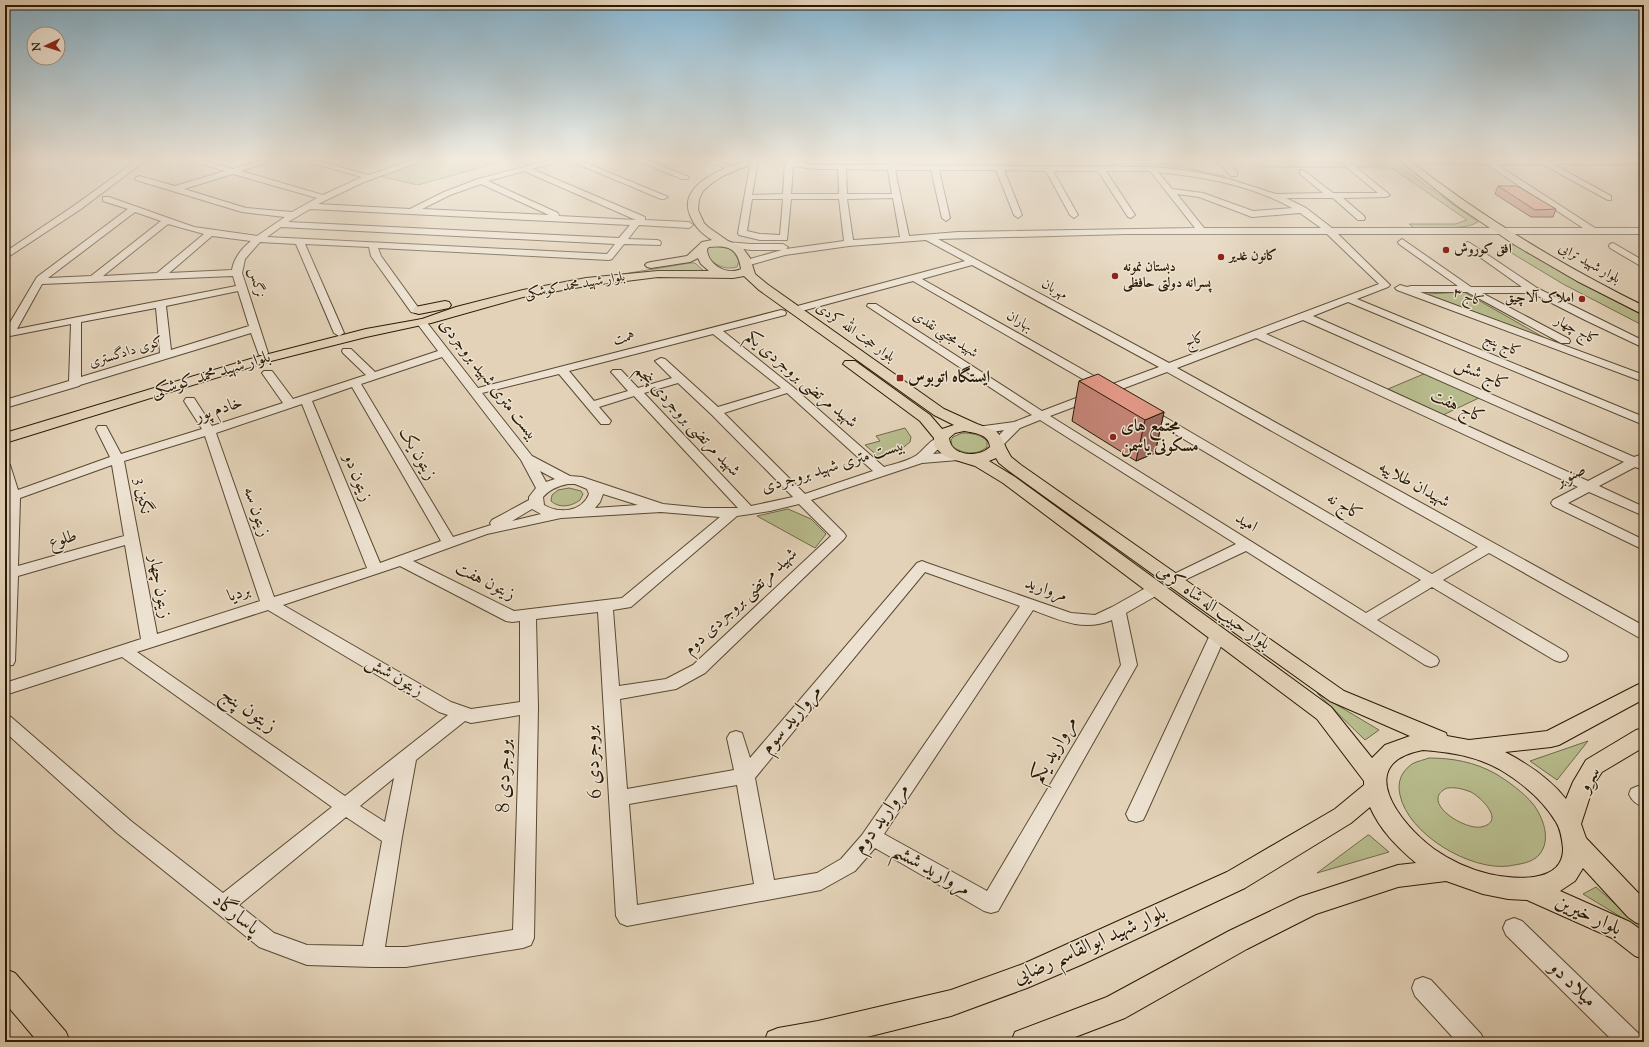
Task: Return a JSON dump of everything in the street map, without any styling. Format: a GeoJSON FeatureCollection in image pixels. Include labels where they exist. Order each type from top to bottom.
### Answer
{"type":"FeatureCollection","features":[{"type":"Feature","properties":{"kind":"main road"},"geometry":{"type":"LineString","coordinates":[[685,209],[694,225]]}},
{"type":"Feature","properties":{"kind":"main road"},"geometry":{"type":"LineString","coordinates":[[694,209],[694,225]]}},
{"type":"Feature","properties":{"kind":"main road","name":"بلوار شهید ترابی"},"geometry":{"type":"LineString","coordinates":[[1469,209],[1499,230],[1562,268],[1644,310]]}},
{"type":"Feature","properties":{"kind":"main road","name":"بلوار شهید ترابی"},"geometry":{"type":"LineString","coordinates":[[1483,209],[1515,230],[1577,266],[1644,302]]}},
{"type":"Feature","properties":{"kind":"main road","name":"بلوار حجت الله کردی"},"geometry":{"type":"LineString","coordinates":[[694,225],[740,251],[743,254],[746,267],[755,281],[788,311],[925,418],[941,439],[945,450],[962,457]]}},
{"type":"Feature","properties":{"kind":"main road","name":"بلوار حجت الله کردی"},"geometry":{"type":"LineString","coordinates":[[694,225],[704,261],[788,311],[939,412],[992,435],[998,445]]}},
{"type":"Feature","properties":{"kind":"main road","name":"بلوار شهید محمد کوشکی"},"geometry":{"type":"LineString","coordinates":[[5,431],[191,373],[339,333],[419,316],[570,279],[690,259],[708,244],[726,243]]}},
{"type":"Feature","properties":{"kind":"main road","name":"بلوار شهید محمد کوشکی"},"geometry":{"type":"LineString","coordinates":[[5,438],[265,358],[360,334],[419,316],[460,310],[523,294],[586,282],[658,274],[739,274],[746,267]]}},
{"type":"Feature","properties":{"kind":"main road"},"geometry":{"type":"LineString","coordinates":[[689,274],[745,286]]}},
{"type":"Feature","properties":{"kind":"main road"},"geometry":{"type":"LineString","coordinates":[[941,439],[944,433],[956,428],[976,428]]}},
{"type":"Feature","properties":{"kind":"main road"},"geometry":{"type":"LineString","coordinates":[[962,457],[983,457],[990,455],[998,445]]}},
{"type":"Feature","properties":{"kind":"main road","name":"بلوار حبیب اله شاه کرمی"},"geometry":{"type":"LineString","coordinates":[[998,445],[1005,460],[1015,468],[1337,696],[1445,742]]}},
{"type":"Feature","properties":{"kind":"main road","name":"بلوار حبیب اله شاه کرمی"},"geometry":{"type":"LineString","coordinates":[[962,457],[981,463],[1009,480],[1324,713],[1376,784],[1381,805],[1391,823],[1406,840],[1425,856],[1448,870],[1476,882],[1503,888],[1529,890]]}},
{"type":"Feature","properties":{"kind":"main road"},"geometry":{"type":"LineString","coordinates":[[1376,784],[1379,765],[1389,753],[1404,745],[1423,742],[1445,742],[1469,748],[1551,739],[1644,690]]}},
{"type":"Feature","properties":{"kind":"main road","name":"سرو"},"geometry":{"type":"LineString","coordinates":[[1529,890],[1550,885],[1566,875],[1574,860],[1572,833],[1584,782],[1594,766],[1644,736]]}},
{"type":"Feature","properties":{"kind":"main road","name":"بلوار خیرین"},"geometry":{"type":"LineString","coordinates":[[1469,748],[1494,757],[1518,770],[1539,786],[1556,804],[1572,833],[1637,909],[1644,914]]}},
{"type":"Feature","properties":{"kind":"main road","name":"بلوار شهید ابوالقاسم رضایی"},"geometry":{"type":"LineString","coordinates":[[778,1042],[818,1035],[951,1003],[1054,964],[1236,880],[1343,816],[1376,784]]}},
{"type":"Feature","properties":{"kind":"main road"},"geometry":{"type":"LineString","coordinates":[[1025,1042],[1114,1008],[1238,940],[1310,905],[1398,876],[1448,870]]}},
{"type":"Feature","properties":{"kind":"main road","name":"بلوار خیرین"},"geometry":{"type":"LineString","coordinates":[[1529,890],[1621,930],[1644,947]]}},
{"type":"Feature","properties":{"kind":"main road"},"geometry":{"type":"LineString","coordinates":[[5,982],[56,1042]]}},
{"type":"Feature","properties":{"kind":"street"},"geometry":{"type":"LineString","coordinates":[[5,256],[75,209]]}},
{"type":"Feature","properties":{"kind":"street"},"geometry":{"type":"LineString","coordinates":[[7,333],[39,281],[134,209],[166,221],[210,233],[259,238],[300,242],[372,244],[609,257],[637,222]]}},
{"type":"Feature","properties":{"kind":"street"},"geometry":{"type":"LineString","coordinates":[[241,209],[293,215]]}},
{"type":"Feature","properties":{"kind":"street","name":"نرگس"},"geometry":{"type":"LineString","coordinates":[[263,353],[241,288],[237,273],[238,264],[242,257],[259,238],[303,209]]}},
{"type":"Feature","properties":{"kind":"street"},"geometry":{"type":"LineString","coordinates":[[383,209],[694,225]]}},
{"type":"Feature","properties":{"kind":"street"},"geometry":{"type":"LineString","coordinates":[[543,209],[564,218]]}},
{"type":"Feature","properties":{"kind":"street"},"geometry":{"type":"LineString","coordinates":[[619,209],[652,223]]}},
{"type":"Feature","properties":{"kind":"street"},"geometry":{"type":"LineString","coordinates":[[747,209],[742,233],[760,237],[784,238],[785,209]]}},
{"type":"Feature","properties":{"kind":"street"},"geometry":{"type":"LineString","coordinates":[[845,209],[849,243]]}},
{"type":"Feature","properties":{"kind":"street"},"geometry":{"type":"LineString","coordinates":[[899,209],[905,239]]}},
{"type":"Feature","properties":{"kind":"street"},"geometry":{"type":"LineString","coordinates":[[944,209],[946,218]]}},
{"type":"Feature","properties":{"kind":"street"},"geometry":{"type":"LineString","coordinates":[[1016,209],[1018,215]]}},
{"type":"Feature","properties":{"kind":"street"},"geometry":{"type":"LineString","coordinates":[[1071,209],[1074,215]]}},
{"type":"Feature","properties":{"kind":"street"},"geometry":{"type":"LineString","coordinates":[[1127,209],[1131,215]]}},
{"type":"Feature","properties":{"kind":"street"},"geometry":{"type":"LineString","coordinates":[[1184,209],[1202,230]]}},
{"type":"Feature","properties":{"kind":"street"},"geometry":{"type":"LineString","coordinates":[[1239,209],[1252,214],[1303,210],[1329,231],[1385,285],[1400,288],[1534,290]]}},
{"type":"Feature","properties":{"kind":"street"},"geometry":{"type":"LineString","coordinates":[[1349,209],[1361,218]]}},
{"type":"Feature","properties":{"kind":"street"},"geometry":{"type":"LineString","coordinates":[[1559,209],[1593,231]]}},
{"type":"Feature","properties":{"kind":"street"},"geometry":{"type":"LineString","coordinates":[[372,244],[394,224],[413,210]]}},
{"type":"Feature","properties":{"kind":"street"},"geometry":{"type":"LineString","coordinates":[[93,279],[166,221]]}},
{"type":"Feature","properties":{"kind":"street"},"geometry":{"type":"LineString","coordinates":[[280,224],[394,224],[657,244]]}},
{"type":"Feature","properties":{"kind":"street"},"geometry":{"type":"LineString","coordinates":[[726,243],[765,248],[927,237],[1202,230],[1644,231]]}},
{"type":"Feature","properties":{"kind":"street"},"geometry":{"type":"LineString","coordinates":[[160,276],[210,233]]}},
{"type":"Feature","properties":{"kind":"street","name":"مهربان"},"geometry":{"type":"LineString","coordinates":[[927,237],[1168,368]]}},
{"type":"Feature","properties":{"kind":"street"},"geometry":{"type":"LineString","coordinates":[[300,242],[339,333]]}},
{"type":"Feature","properties":{"kind":"street","name":"کاج چهار"},"geometry":{"type":"LineString","coordinates":[[1402,242],[1468,289],[1615,368]]}},
{"type":"Feature","properties":{"kind":"street"},"geometry":{"type":"LineString","coordinates":[[746,267],[784,252],[849,243]]}},
{"type":"Feature","properties":{"kind":"street","name":"بیست متری شهید بروجردی"},"geometry":{"type":"LineString","coordinates":[[372,244],[376,256],[444,353],[527,459],[543,488]]}},
{"type":"Feature","properties":{"kind":"street"},"geometry":{"type":"LineString","coordinates":[[1467,245],[1506,273],[1534,290],[1586,318],[1644,345]]}},
{"type":"Feature","properties":{"kind":"street"},"geometry":{"type":"LineString","coordinates":[[1613,246],[1644,265]]}},
{"type":"Feature","properties":{"kind":"street","name":"همت"},"geometry":{"type":"LineString","coordinates":[[474,392],[974,262]]}},
{"type":"Feature","properties":{"kind":"street"},"geometry":{"type":"LineString","coordinates":[[39,281],[237,273]]}},
{"type":"Feature","properties":{"kind":"street","name":"بهاران"},"geometry":{"type":"LineString","coordinates":[[914,278],[1110,390]]}},
{"type":"Feature","properties":{"kind":"street","name":"کاج"},"geometry":{"type":"LineString","coordinates":[[976,428],[1016,425],[1042,416],[1385,285]]}},
{"type":"Feature","properties":{"kind":"street"},"geometry":{"type":"LineString","coordinates":[[7,333],[241,288]]}},
{"type":"Feature","properties":{"kind":"street","name":"کاج ۳"},"geometry":{"type":"LineString","coordinates":[[1400,288],[1615,368]]}},
{"type":"Feature","properties":{"kind":"street","name":"کاج پنج"},"geometry":{"type":"LineString","coordinates":[[1349,299],[1644,421]]}},
{"type":"Feature","properties":{"kind":"street"},"geometry":{"type":"LineString","coordinates":[[160,303],[166,356]]}},
{"type":"Feature","properties":{"kind":"street","name":"شهید مجتبی نقدی"},"geometry":{"type":"LineString","coordinates":[[872,306],[1042,416]]}},
{"type":"Feature","properties":{"kind":"street","name":"کاج شش"},"geometry":{"type":"LineString","coordinates":[[1304,316],[1641,462]]}},
{"type":"Feature","properties":{"kind":"street"},"geometry":{"type":"LineString","coordinates":[[75,384],[76,320]]}},
{"type":"Feature","properties":{"kind":"street","name":"کوی دادگستری"},"geometry":{"type":"LineString","coordinates":[[5,404],[75,384],[255,328]]}},
{"type":"Feature","properties":{"kind":"street","name":"شهید مرتضی بروجردی یکم"},"geometry":{"type":"LineString","coordinates":[[715,330],[789,389],[882,472]]}},
{"type":"Feature","properties":{"kind":"street","name":"کاج هفت"},"geometry":{"type":"LineString","coordinates":[[1257,334],[1644,512]]}},
{"type":"Feature","properties":{"kind":"street"},"geometry":{"type":"LineString","coordinates":[[347,351],[374,377]]}},
{"type":"Feature","properties":{"kind":"street","name":"خادم پور"},"geometry":{"type":"LineString","coordinates":[[9,497],[118,459],[209,431],[444,353]]}},
{"type":"Feature","properties":{"kind":"street"},"geometry":{"type":"LineString","coordinates":[[661,362],[716,412],[802,499]]}},
{"type":"Feature","properties":{"kind":"street","name":"شهیدان طلاییه"},"geometry":{"type":"LineString","coordinates":[[1168,368],[1488,547],[1644,632]]}},
{"type":"Feature","properties":{"kind":"street"},"geometry":{"type":"LineString","coordinates":[[1615,368],[1644,379]]}},
{"type":"Feature","properties":{"kind":"street"},"geometry":{"type":"LineString","coordinates":[[562,370],[605,421]]}},
{"type":"Feature","properties":{"kind":"street","name":"شهید مرتضی بروجردی پنجم"},"geometry":{"type":"LineString","coordinates":[[617,372],[741,511]]}},
{"type":"Feature","properties":{"kind":"street"},"geometry":{"type":"LineString","coordinates":[[268,373],[290,404]]}},
{"type":"Feature","properties":{"kind":"street"},"geometry":{"type":"LineString","coordinates":[[592,405],[680,379]]}},
{"type":"Feature","properties":{"kind":"street","name":"زیتون یک"},"geometry":{"type":"LineString","coordinates":[[355,383],[449,543]]}},
{"type":"Feature","properties":{"kind":"street"},"geometry":{"type":"LineString","coordinates":[[716,412],[789,389]]}},
{"type":"Feature","properties":{"kind":"street"},"geometry":{"type":"LineString","coordinates":[[1110,390],[1124,398]]}},
{"type":"Feature","properties":{"kind":"street","name":"زیتون دو"},"geometry":{"type":"LineString","coordinates":[[306,399],[375,570]]}},
{"type":"Feature","properties":{"kind":"street","name":"زیتون سه"},"geometry":{"type":"LineString","coordinates":[[190,401],[209,431],[270,604]]}},
{"type":"Feature","properties":{"kind":"street","name":"کاج نه"},"geometry":{"type":"LineString","coordinates":[[1138,406],[1560,656]]}},
{"type":"Feature","properties":{"kind":"street","name":"امید"},"geometry":{"type":"LineString","coordinates":[[1042,416],[1431,661]]}},
{"type":"Feature","properties":{"kind":"street","name":"کاج"},"geometry":{"type":"LineString","coordinates":[[998,445],[1016,425]]}},
{"type":"Feature","properties":{"kind":"street","name":"نگین 3"},"geometry":{"type":"LineString","coordinates":[[102,429],[118,459],[132,539]]}},
{"type":"Feature","properties":{"kind":"street","name":"بیست متری شهید بروجردی"},"geometry":{"type":"LineString","coordinates":[[920,458],[941,439]]}},
{"type":"Feature","properties":{"kind":"street","name":"بیست متری شهید بروجردی"},"geometry":{"type":"LineString","coordinates":[[573,513],[661,508],[702,512],[741,511],[802,499],[920,458],[962,457]]}},
{"type":"Feature","properties":{"kind":"street","name":"بیست متری شهید بروجردی"},"geometry":{"type":"LineString","coordinates":[[527,459],[568,480]]}},
{"type":"Feature","properties":{"kind":"street","name":"صنوبر"},"geometry":{"type":"LineString","coordinates":[[1641,462],[1558,503],[1644,546]]}},
{"type":"Feature","properties":{"kind":"street"},"geometry":{"type":"LineString","coordinates":[[5,468],[9,497],[7,661]]}},
{"type":"Feature","properties":{"kind":"street"},"geometry":{"type":"LineString","coordinates":[[483,531],[573,513],[587,507],[592,503],[596,494],[592,486],[577,480],[568,480],[559,481],[543,488],[536,497],[535,502],[537,507],[542,511],[557,515]]}},
{"type":"Feature","properties":{"kind":"street","name":"بیست متری شهید بروجردی"},"geometry":{"type":"LineString","coordinates":[[592,486],[661,508]]}},
{"type":"Feature","properties":{"kind":"street","name":"شهید مرتضی بروجردی دوم"},"geometry":{"type":"LineString","coordinates":[[611,694],[670,685],[699,669],[839,536],[802,499]]}},
{"type":"Feature","properties":{"kind":"street"},"geometry":{"type":"LineString","coordinates":[[483,531],[535,502]]}},
{"type":"Feature","properties":{"kind":"street","name":"زیتون هفت"},"geometry":{"type":"LineString","coordinates":[[401,561],[512,617],[626,603],[741,511]]}},
{"type":"Feature","properties":{"kind":"street","name":"بردیا"},"geometry":{"type":"LineString","coordinates":[[5,690],[375,570],[483,531]]}},
{"type":"Feature","properties":{"kind":"street","name":"طلوع"},"geometry":{"type":"LineString","coordinates":[[8,574],[132,539]]}},
{"type":"Feature","properties":{"kind":"street","name":"زیتون چهار"},"geometry":{"type":"LineString","coordinates":[[132,539],[150,642]]}},
{"type":"Feature","properties":{"kind":"street"},"geometry":{"type":"LineString","coordinates":[[1172,580],[1246,545]]}},
{"type":"Feature","properties":{"kind":"street"},"geometry":{"type":"LineString","coordinates":[[1365,620],[1488,547]]}},
{"type":"Feature","properties":{"kind":"street","name":"مروارید"},"geometry":{"type":"LineString","coordinates":[[922,566],[1070,618],[1097,620],[1118,611],[1156,589]]}},
{"type":"Feature","properties":{"kind":"street","name":"مروارید سوم"},"geometry":{"type":"LineString","coordinates":[[745,776],[922,566]]}},
{"type":"Feature","properties":{"kind":"street","name":"زیتون شش"},"geometry":{"type":"LineString","coordinates":[[270,604],[445,707],[471,716],[529,707]]}},
{"type":"Feature","properties":{"kind":"street","name":"مروارید دوم"},"geometry":{"type":"LineString","coordinates":[[627,916],[821,881],[848,865],[872,837],[1029,604]]}},
{"type":"Feature","properties":{"kind":"street","name":"بروجردی 6"},"geometry":{"type":"LineString","coordinates":[[605,605],[627,916]]}},
{"type":"Feature","properties":{"kind":"street","name":"مروارید یکم"},"geometry":{"type":"LineString","coordinates":[[991,904],[1129,665],[1118,611]]}},
{"type":"Feature","properties":{"kind":"street","name":"بروجردی 8"},"geometry":{"type":"LineString","coordinates":[[523,938],[529,707],[528,615]]}},
{"type":"Feature","properties":{"kind":"street"},"geometry":{"type":"LineString","coordinates":[[1136,814],[1218,635]]}},
{"type":"Feature","properties":{"kind":"street","name":"زیتون پنج"},"geometry":{"type":"LineString","coordinates":[[124,651],[346,807]]}},
{"type":"Feature","properties":{"kind":"street"},"geometry":{"type":"LineString","coordinates":[[224,906],[462,713]]}},
{"type":"Feature","properties":{"kind":"street","name":"پاسارگاد"},"geometry":{"type":"LineString","coordinates":[[5,722],[124,828],[267,940],[307,955],[406,957],[523,938]]}},
{"type":"Feature","properties":{"kind":"street"},"geometry":{"type":"LineString","coordinates":[[736,738],[745,776],[766,891]]}},
{"type":"Feature","properties":{"kind":"street"},"geometry":{"type":"LineString","coordinates":[[372,957],[392,837],[408,756]]}},
{"type":"Feature","properties":{"kind":"street"},"geometry":{"type":"LineString","coordinates":[[619,798],[745,776]]}},
{"type":"Feature","properties":{"kind":"street"},"geometry":{"type":"LineString","coordinates":[[346,807],[392,837]]}},
{"type":"Feature","properties":{"kind":"street","name":"مروارید ششم"},"geometry":{"type":"LineString","coordinates":[[872,837],[991,904]]}},
{"type":"Feature","properties":{"kind":"street","name":"میلاد دو"},"geometry":{"type":"LineString","coordinates":[[1514,928],[1631,1042]]}},
{"type":"Feature","properties":{"kind":"street"},"geometry":{"type":"LineString","coordinates":[[1424,988],[1473,1042]]}},
{"type":"Feature","properties":{"kind":"green space"},"geometry":{"type":"Polygon","coordinates":[[[1451,209],[1460,209],[1478,222],[1472,225],[1456,228],[1414,228],[1409,224],[1455,224],[1467,220],[1451,209]]]}},
{"type":"Feature","properties":{"kind":"green space"},"geometry":{"type":"Polygon","coordinates":[[[721,245],[730,249],[736,255],[739,261],[737,267],[722,267],[713,262],[710,258],[707,249],[709,246],[721,245]]]}},
{"type":"Feature","properties":{"kind":"green space"},"geometry":{"type":"Polygon","coordinates":[[[1517,245],[1644,316],[1644,326],[1563,284],[1500,246],[1517,245]]]}},
{"type":"Feature","properties":{"kind":"green space"},"geometry":{"type":"Polygon","coordinates":[[[695,263],[705,272],[660,271],[623,274],[695,263]]]}},
{"type":"Feature","properties":{"kind":"green space"},"geometry":{"type":"Polygon","coordinates":[[[1464,292],[1550,341],[1427,294],[1464,292]]]}},
{"type":"Feature","properties":{"kind":"green space"},"geometry":{"type":"Polygon","coordinates":[[[1426,373],[1481,397],[1443,415],[1388,389],[1426,373]]]}},
{"type":"Feature","properties":{"kind":"green space"},"geometry":{"type":"Polygon","coordinates":[[[905,428],[911,437],[910,442],[904,447],[879,457],[865,445],[880,441],[876,436],[905,428]]]}},
{"type":"Feature","properties":{"kind":"green space"},"geometry":{"type":"Polygon","coordinates":[[[962,433],[978,435],[987,441],[987,447],[974,453],[956,449],[952,446],[951,440],[953,437],[962,433]]]}},
{"type":"Feature","properties":{"kind":"green space"},"geometry":{"type":"Polygon","coordinates":[[[569,488],[581,491],[583,494],[580,500],[566,506],[555,504],[551,501],[552,495],[558,490],[569,488]]]}},
{"type":"Feature","properties":{"kind":"green space"},"geometry":{"type":"Polygon","coordinates":[[[788,509],[811,519],[826,534],[815,548],[757,516],[788,509]]]}},
{"type":"Feature","properties":{"kind":"green space"},"geometry":{"type":"Polygon","coordinates":[[[1317,693],[1379,730],[1365,740],[1317,693]]]}},
{"type":"Feature","properties":{"kind":"green space"},"geometry":{"type":"Polygon","coordinates":[[[1588,741],[1557,780],[1530,761],[1588,741]]]}},
{"type":"Feature","properties":{"kind":"green space"},"geometry":{"type":"Polygon","coordinates":[[[1429,758],[1455,760],[1480,766],[1496,774],[1520,791],[1537,809],[1543,822],[1545,829],[1545,843],[1539,855],[1533,860],[1521,864],[1493,866],[1459,856],[1428,836],[1415,823],[1405,809],[1400,795],[1399,786],[1401,778],[1408,767],[1414,763],[1429,758]],[[1447,788],[1440,794],[1438,800],[1441,807],[1447,814],[1464,824],[1473,827],[1481,827],[1488,824],[1492,820],[1490,810],[1476,795],[1459,788],[1447,788]]]}},
{"type":"Feature","properties":{"kind":"green space"},"geometry":{"type":"Polygon","coordinates":[[[1368,835],[1389,852],[1317,873],[1368,835]]]}},
{"type":"Feature","properties":{"kind":"green space"},"geometry":{"type":"Polygon","coordinates":[[[1596,887],[1644,929],[1644,931],[1583,894],[1596,887]]]}},
{"type":"Feature","properties":{"kind":"building"},"geometry":{"type":"Polygon","coordinates":[[[1533,209],[1556,209],[1535,210],[1533,209]]]}},
{"type":"Feature","properties":{"kind":"building"},"geometry":{"type":"Polygon","coordinates":[[[1098,374],[1164,412],[1145,420],[1079,381],[1098,374]]]}},
{"type":"Feature","properties":{"kind":"place","name":"افق کوروش"},"geometry":{"type":"Point","coordinates":[1446,250]}},
{"type":"Feature","properties":{"kind":"place","name":"کانون غدیر"},"geometry":{"type":"Point","coordinates":[1221,257]}},
{"type":"Feature","properties":{"kind":"place","name":"دبستان نمونه پسرانه دولتی حافظی"},"geometry":{"type":"Point","coordinates":[1115,276]}},
{"type":"Feature","properties":{"kind":"place","name":"املاک آلاچیق"},"geometry":{"type":"Point","coordinates":[1582,299]}},
{"type":"Feature","properties":{"kind":"place","name":"ایستگاه اتوبوس"},"geometry":{"type":"Point","coordinates":[900,378]}},
{"type":"Feature","properties":{"kind":"place","name":"مجتمع های مسکونی یاسمن"},"geometry":{"type":"Point","coordinates":[1113,437]}}]}
